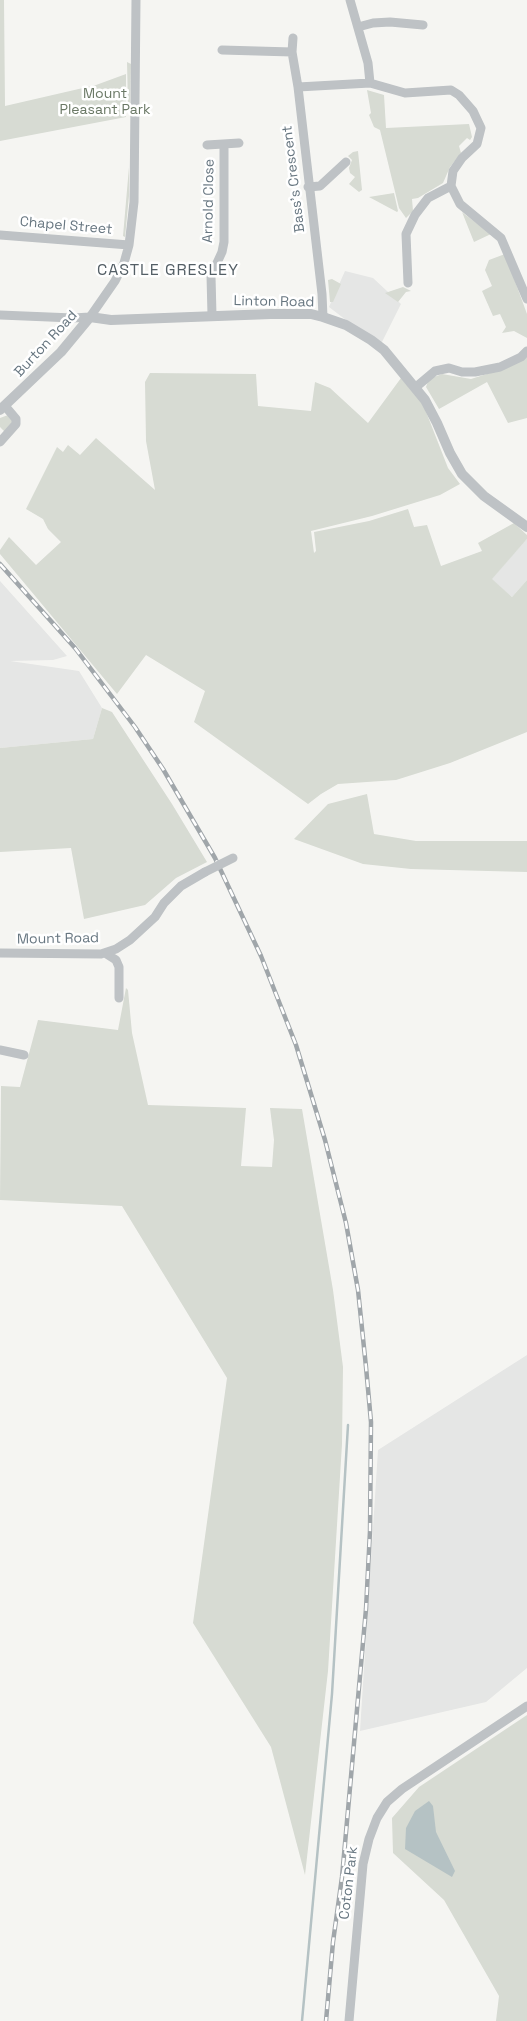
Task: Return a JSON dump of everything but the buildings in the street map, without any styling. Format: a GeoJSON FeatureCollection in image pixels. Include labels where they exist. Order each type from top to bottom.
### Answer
{"type":"FeatureCollection","features":[{"type":"Feature","properties":{"kind":"street"},"geometry":{"type":"LineString","coordinates":[[0,315],[90,317],[119,273],[129,245],[134,202],[136,0]]}},
{"type":"Feature","properties":{"kind":"street"},"geometry":{"type":"LineString","coordinates":[[350,0],[368,64],[370,83]]}},
{"type":"Feature","properties":{"kind":"street"},"geometry":{"type":"LineString","coordinates":[[358,27],[373,23],[390,22],[423,25]]}},
{"type":"Feature","properties":{"kind":"street","name":"Bass's Crescent"},"geometry":{"type":"LineString","coordinates":[[293,38],[292,52],[298,87],[323,317]]}},
{"type":"Feature","properties":{"kind":"street"},"geometry":{"type":"LineString","coordinates":[[222,50],[292,52]]}},
{"type":"Feature","properties":{"kind":"street"},"geometry":{"type":"LineString","coordinates":[[298,87],[370,83],[405,93],[451,90],[459,95],[473,110],[481,128],[478,144],[462,158],[453,171],[451,186],[460,204],[501,238],[527,299]]}},
{"type":"Feature","properties":{"kind":"street","name":"Arnold Close"},"geometry":{"type":"LineString","coordinates":[[207,145],[239,143]]}},
{"type":"Feature","properties":{"kind":"street","name":"Arnold Close"},"geometry":{"type":"LineString","coordinates":[[212,316],[211,272],[222,252],[224,242],[224,144]]}},
{"type":"Feature","properties":{"kind":"street"},"geometry":{"type":"LineString","coordinates":[[308,187],[320,186],[346,162]]}},
{"type":"Feature","properties":{"kind":"street"},"geometry":{"type":"LineString","coordinates":[[408,283],[406,234],[415,215],[428,198],[451,186]]}},
{"type":"Feature","properties":{"kind":"street","name":"Chapel Street"},"geometry":{"type":"LineString","coordinates":[[0,235],[129,245]]}},
{"type":"Feature","properties":{"kind":"street","name":"Linton Road"},"geometry":{"type":"LineString","coordinates":[[90,317],[111,320],[311,314],[346,325],[384,350],[416,387],[425,400],[450,454],[462,474],[484,496],[527,527]]}},
{"type":"Feature","properties":{"kind":"street","name":"Burton Road"},"geometry":{"type":"LineString","coordinates":[[3,408],[61,352],[90,317]]}},
{"type":"Feature","properties":{"kind":"street"},"geometry":{"type":"LineString","coordinates":[[416,387],[435,371],[450,368],[462,372],[475,372],[500,367],[520,357],[527,351]]}},
{"type":"Feature","properties":{"kind":"street"},"geometry":{"type":"LineString","coordinates":[[0,442],[14,429],[16,424],[16,419],[3,408]]}},
{"type":"Feature","properties":{"kind":"street","name":"Mount Road"},"geometry":{"type":"LineString","coordinates":[[0,953],[105,953],[130,940],[155,917],[164,902],[181,886],[233,858]]}},
{"type":"Feature","properties":{"kind":"street"},"geometry":{"type":"LineString","coordinates":[[105,953],[116,960],[119,967],[119,998]]}},
{"type":"Feature","properties":{"kind":"street"},"geometry":{"type":"LineString","coordinates":[[0,1050],[24,1056]]}},
{"type":"Feature","properties":{"kind":"street","name":"Coton Park"},"geometry":{"type":"LineString","coordinates":[[349,2021],[363,1864],[369,1839],[377,1818],[387,1802],[402,1789],[527,1706]]}},
{"type":"Feature","properties":{"kind":"shaded area"},"geometry":{"type":"Polygon","coordinates":[[[345,271],[373,278],[401,304],[380,346],[329,307],[345,271]]]}},
{"type":"Feature","properties":{"kind":"shaded area"},"geometry":{"type":"Polygon","coordinates":[[[527,539],[527,580],[512,597],[491,579],[527,539]]]}},
{"type":"Feature","properties":{"kind":"shaded area"},"geometry":{"type":"Polygon","coordinates":[[[0,581],[67,656],[53,660],[10,661],[79,671],[102,708],[93,739],[0,748],[0,581]]]}},
{"type":"Feature","properties":{"kind":"shaded area"},"geometry":{"type":"Polygon","coordinates":[[[527,1355],[527,1668],[486,1702],[360,1731],[378,1450],[527,1355]]]}},
{"type":"Feature","properties":{"kind":"shaded area"},"geometry":{"type":"Polygon","coordinates":[[[429,1801],[433,1806],[436,1832],[455,1871],[452,1877],[405,1849],[406,1828],[415,1811],[429,1801]]]}},
{"type":"Feature","properties":{"kind":"green space","name":"Mount Pleasant Park"},"geometry":{"type":"Polygon","coordinates":[[[0,0],[4,0],[5,106],[96,85],[126,74],[126,117],[0,141],[0,0]]]}},
{"type":"Feature","properties":{"kind":"green space"},"geometry":{"type":"Polygon","coordinates":[[[127,62],[131,64],[130,106],[128,105],[127,62]]]}},
{"type":"Feature","properties":{"kind":"green space"},"geometry":{"type":"Polygon","coordinates":[[[367,90],[384,95],[386,128],[469,124],[472,137],[470,140],[467,138],[459,146],[461,153],[450,167],[443,183],[418,198],[412,199],[413,211],[406,218],[399,208],[380,130],[374,127],[369,115],[371,113],[367,90]]]}},
{"type":"Feature","properties":{"kind":"green space"},"geometry":{"type":"Polygon","coordinates":[[[358,151],[362,190],[359,192],[349,184],[355,177],[350,173],[349,168],[352,160],[348,156],[358,151]]]}},
{"type":"Feature","properties":{"kind":"green space"},"geometry":{"type":"Polygon","coordinates":[[[129,167],[129,196],[125,237],[123,236],[129,167]]]}},
{"type":"Feature","properties":{"kind":"green space"},"geometry":{"type":"Polygon","coordinates":[[[394,193],[397,212],[369,197],[394,193]]]}},
{"type":"Feature","properties":{"kind":"green space"},"geometry":{"type":"Polygon","coordinates":[[[463,213],[491,234],[474,242],[463,213]]]}},
{"type":"Feature","properties":{"kind":"green space"},"geometry":{"type":"Polygon","coordinates":[[[505,254],[527,314],[527,338],[514,331],[502,333],[506,327],[500,314],[493,316],[482,291],[492,286],[485,270],[489,260],[505,254]]]}},
{"type":"Feature","properties":{"kind":"green space"},"geometry":{"type":"Polygon","coordinates":[[[332,279],[341,284],[333,302],[330,302],[328,280],[332,279]]]}},
{"type":"Feature","properties":{"kind":"green space"},"geometry":{"type":"Polygon","coordinates":[[[403,287],[411,291],[406,292],[398,302],[385,293],[403,287]]]}},
{"type":"Feature","properties":{"kind":"green space"},"geometry":{"type":"Polygon","coordinates":[[[527,357],[527,418],[508,423],[487,382],[439,409],[426,387],[429,379],[442,374],[471,379],[509,367],[509,365],[527,357]]]}},
{"type":"Feature","properties":{"kind":"green space"},"geometry":{"type":"Polygon","coordinates":[[[150,373],[256,374],[258,406],[311,411],[315,382],[330,388],[368,423],[401,378],[423,404],[448,468],[460,484],[440,495],[372,516],[311,531],[314,553],[316,551],[314,532],[369,521],[408,509],[414,527],[427,525],[441,566],[482,551],[478,543],[514,523],[527,535],[527,539],[492,579],[512,597],[527,580],[527,732],[450,763],[396,780],[338,784],[308,804],[194,722],[205,691],[146,655],[117,694],[0,554],[0,550],[9,537],[36,565],[61,542],[48,529],[43,519],[26,509],[57,447],[63,452],[68,445],[80,455],[96,438],[155,490],[146,441],[145,382],[150,373]]]}},
{"type":"Feature","properties":{"kind":"green space"},"geometry":{"type":"Polygon","coordinates":[[[8,415],[12,419],[13,424],[5,432],[0,427],[0,418],[8,415]]]}},
{"type":"Feature","properties":{"kind":"green space"},"geometry":{"type":"Polygon","coordinates":[[[102,708],[112,712],[207,862],[176,878],[145,905],[84,919],[71,848],[0,852],[0,748],[93,739],[102,708]]]}},
{"type":"Feature","properties":{"kind":"green space"},"geometry":{"type":"Polygon","coordinates":[[[367,794],[374,834],[416,841],[527,841],[527,872],[411,869],[363,864],[294,839],[328,804],[367,794]]]}},
{"type":"Feature","properties":{"kind":"green space"},"geometry":{"type":"Polygon","coordinates":[[[126,988],[128,990],[132,1033],[148,1105],[246,1108],[241,1166],[272,1167],[274,1140],[270,1108],[302,1109],[333,1290],[343,1367],[342,1444],[328,1671],[305,1875],[271,1747],[193,1623],[227,1378],[122,1206],[0,1200],[1,1086],[20,1087],[38,1020],[118,1030],[126,988]]]}},
{"type":"Feature","properties":{"kind":"green space"},"geometry":{"type":"Polygon","coordinates":[[[527,1715],[527,2021],[496,2021],[499,1996],[444,1900],[393,1853],[392,1818],[419,1787],[527,1715]]]}},
{"type":"Feature","properties":{"kind":"waterway"},"geometry":{"type":"LineString","coordinates":[[302,2021],[332,1694],[348,1425]]}},
{"type":"Feature","properties":{"kind":"railway"},"geometry":{"type":"LineString","coordinates":[[0,564],[75,648],[135,727],[163,769],[215,858],[261,956],[296,1045],[325,1140],[346,1223],[358,1290],[371,1422],[370,1531],[366,1609],[342,1877],[333,1942],[326,2021]]}},
{"type":"Feature","properties":{"kind":"district","name":"CASTLE GRESLEY"},"geometry":{"type":"Point","coordinates":[168,271]}}]}
